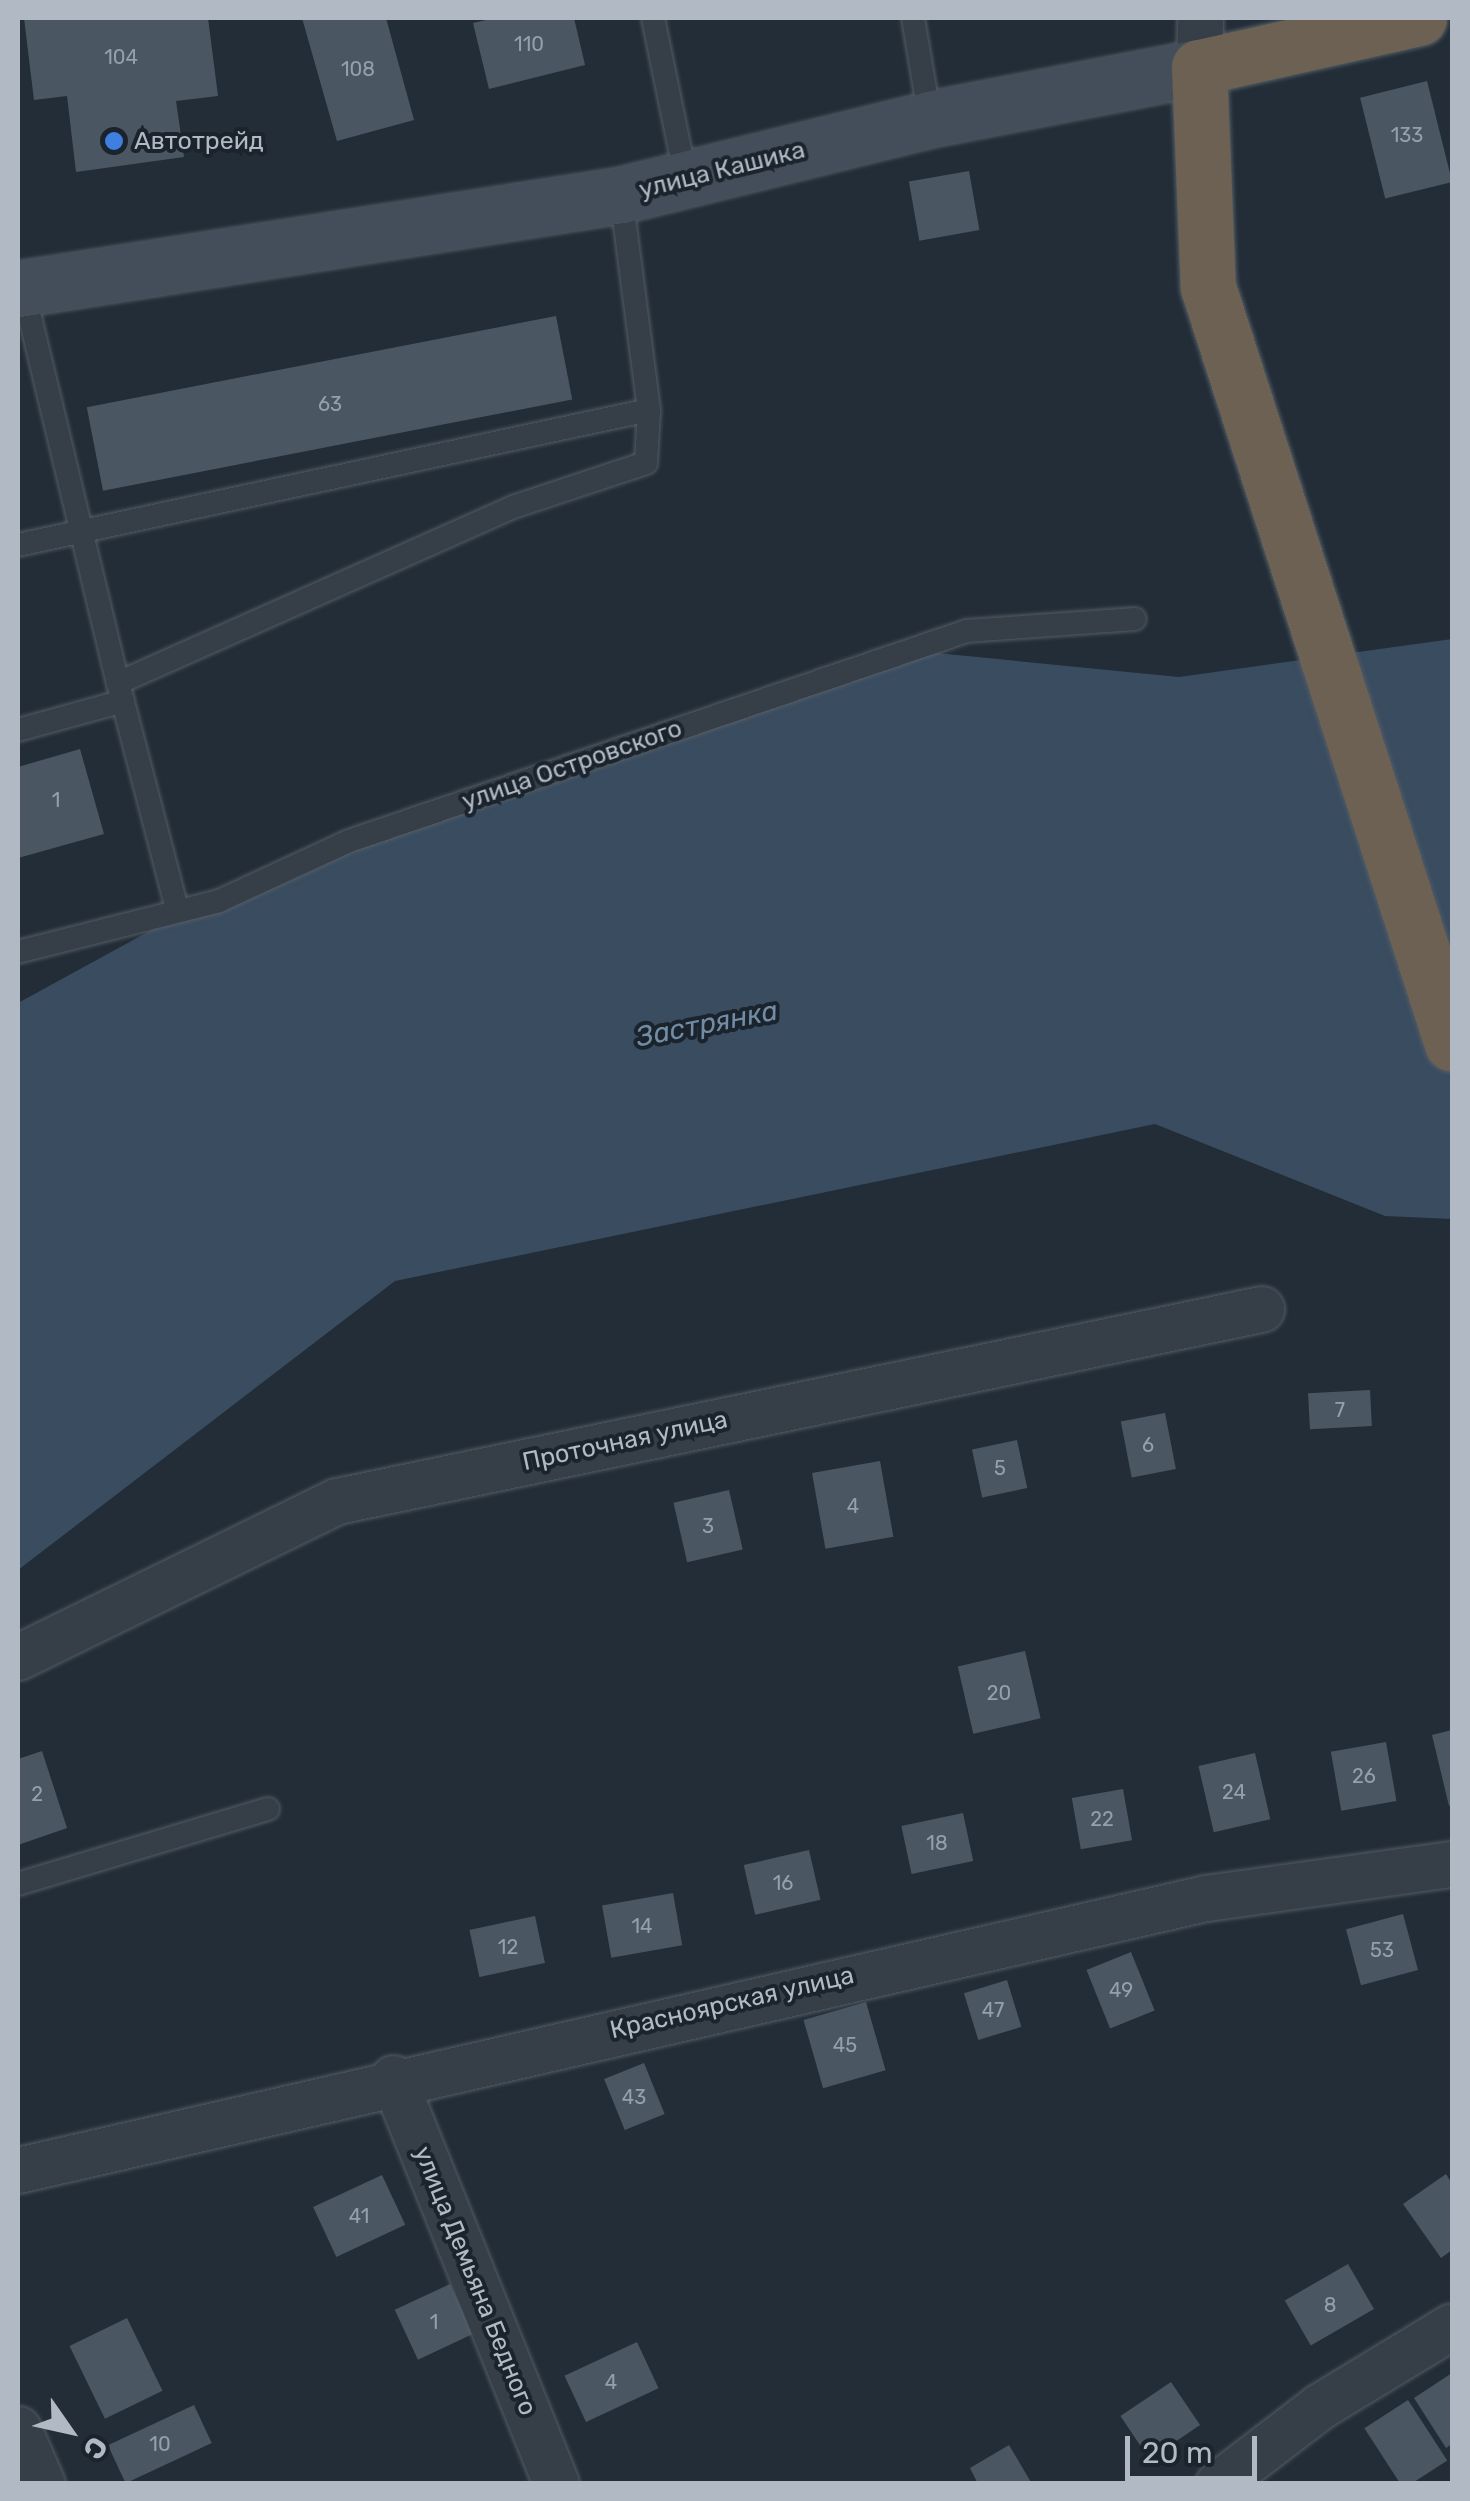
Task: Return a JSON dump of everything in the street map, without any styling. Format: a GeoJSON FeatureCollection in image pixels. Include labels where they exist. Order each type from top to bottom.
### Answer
{"type":"FeatureCollection","features":[{"type":"Feature","properties":{"kind":"highway","name":"улица Кашика"},"geometry":{"type":"LineString","coordinates":[[1199,42],[1420,18]]}},
{"type":"Feature","properties":{"kind":"highway"},"geometry":{"type":"LineString","coordinates":[[1199,42],[1208,286],[1452,1044]]}},
{"type":"Feature","properties":{"kind":"street","name":"улица Кашика"},"geometry":{"type":"LineString","coordinates":[[20,288],[621,195],[930,119],[1199,42]]}},
{"type":"Feature","properties":{"kind":"street","name":"Проточная улица"},"geometry":{"type":"LineString","coordinates":[[18,1657],[337,1501],[1262,1309]]}},
{"type":"Feature","properties":{"kind":"street","name":"Красноярская улица"},"geometry":{"type":"LineString","coordinates":[[18,2170],[393,2078],[1206,1898],[1452,1864]]}},
{"type":"Feature","properties":{"kind":"street","name":"улица Демьяна Бедного"},"geometry":{"type":"LineString","coordinates":[[393,2078],[556,2484]]}},
{"type":"Feature","properties":{"kind":"street"},"geometry":{"type":"LineString","coordinates":[[1218,2484],[1320,2406],[1452,2326]]}},
{"type":"Feature","properties":{"kind":"street"},"geometry":{"type":"LineString","coordinates":[[18,2429],[42,2484]]}},
{"type":"Feature","properties":{"kind":"lane"},"geometry":{"type":"LineString","coordinates":[[653,18],[686,179]]}},
{"type":"Feature","properties":{"kind":"lane"},"geometry":{"type":"LineString","coordinates":[[913,18],[930,119]]}},
{"type":"Feature","properties":{"kind":"lane"},"geometry":{"type":"LineString","coordinates":[[18,730],[120,692],[513,507],[646,464],[649,410],[621,195]]}},
{"type":"Feature","properties":{"kind":"lane"},"geometry":{"type":"LineString","coordinates":[[20,288],[177,909]]}},
{"type":"Feature","properties":{"kind":"lane"},"geometry":{"type":"LineString","coordinates":[[18,545],[649,410]]}},
{"type":"Feature","properties":{"kind":"lane","name":"улица Островского"},"geometry":{"type":"LineString","coordinates":[[18,952],[219,900],[349,841],[967,631],[1135,619]]}},
{"type":"Feature","properties":{"kind":"lane"},"geometry":{"type":"LineString","coordinates":[[18,1884],[268,1808]]}},
{"type":"Feature","properties":{"kind":"water","name":"Застрянка"},"geometry":{"type":"Polygon","coordinates":[[[1452,639],[1452,1219],[1385,1216],[1155,1124],[395,1281],[18,1570],[18,1003],[188,910],[916,651],[1179,677],[1452,639]]]}},
{"type":"Feature","properties":{"kind":"building"},"geometry":{"type":"Polygon","coordinates":[[[24,18],[208,18],[218,96],[176,101],[184,157],[76,172],[67,96],[34,100],[24,18]]]}},
{"type":"Feature","properties":{"kind":"building"},"geometry":{"type":"Polygon","coordinates":[[[302,18],[386,18],[414,120],[337,141],[302,18]]]}},
{"type":"Feature","properties":{"kind":"building"},"geometry":{"type":"Polygon","coordinates":[[[495,18],[574,18],[585,65],[489,89],[473,23],[495,18]]]}},
{"type":"Feature","properties":{"kind":"building"},"geometry":{"type":"Polygon","coordinates":[[[1427,81],[1452,182],[1385,199],[1360,98],[1427,81]]]}},
{"type":"Feature","properties":{"kind":"building"},"geometry":{"type":"Polygon","coordinates":[[[969,171],[979,230],[919,241],[909,182],[969,171]]]}},
{"type":"Feature","properties":{"kind":"building"},"geometry":{"type":"Polygon","coordinates":[[[556,316],[572,399],[103,491],[87,407],[556,316]]]}},
{"type":"Feature","properties":{"kind":"building"},"geometry":{"type":"Polygon","coordinates":[[[80,749],[104,834],[18,858],[18,767],[80,749]]]}},
{"type":"Feature","properties":{"kind":"building"},"geometry":{"type":"Polygon","coordinates":[[[1370,1390],[1372,1426],[1310,1429],[1308,1393],[1370,1390]]]}},
{"type":"Feature","properties":{"kind":"building"},"geometry":{"type":"Polygon","coordinates":[[[1165,1413],[1176,1469],[1132,1478],[1121,1422],[1165,1413]]]}},
{"type":"Feature","properties":{"kind":"building"},"geometry":{"type":"Polygon","coordinates":[[[1017,1440],[1027,1488],[982,1497],[972,1450],[1017,1440]]]}},
{"type":"Feature","properties":{"kind":"building"},"geometry":{"type":"Polygon","coordinates":[[[880,1461],[893,1537],[825,1549],[812,1473],[880,1461]]]}},
{"type":"Feature","properties":{"kind":"building"},"geometry":{"type":"Polygon","coordinates":[[[729,1490],[743,1549],[687,1562],[673,1503],[729,1490]]]}},
{"type":"Feature","properties":{"kind":"building"},"geometry":{"type":"Polygon","coordinates":[[[1025,1651],[1041,1718],[973,1734],[958,1667],[1025,1651]]]}},
{"type":"Feature","properties":{"kind":"building"},"geometry":{"type":"Polygon","coordinates":[[[1452,1730],[1452,1805],[1449,1806],[1432,1735],[1452,1730]]]}},
{"type":"Feature","properties":{"kind":"building"},"geometry":{"type":"Polygon","coordinates":[[[1386,1742],[1396,1801],[1341,1811],[1331,1752],[1386,1742]]]}},
{"type":"Feature","properties":{"kind":"building"},"geometry":{"type":"Polygon","coordinates":[[[42,1751],[67,1828],[18,1845],[18,1759],[42,1751]]]}},
{"type":"Feature","properties":{"kind":"building"},"geometry":{"type":"Polygon","coordinates":[[[1255,1753],[1270,1819],[1214,1832],[1198,1766],[1255,1753]]]}},
{"type":"Feature","properties":{"kind":"building"},"geometry":{"type":"Polygon","coordinates":[[[1123,1789],[1132,1840],[1081,1849],[1072,1798],[1123,1789]]]}},
{"type":"Feature","properties":{"kind":"building"},"geometry":{"type":"Polygon","coordinates":[[[963,1813],[973,1861],[912,1874],[901,1826],[963,1813]]]}},
{"type":"Feature","properties":{"kind":"building"},"geometry":{"type":"Polygon","coordinates":[[[809,1850],[820,1900],[755,1915],[744,1865],[809,1850]]]}},
{"type":"Feature","properties":{"kind":"building"},"geometry":{"type":"Polygon","coordinates":[[[673,1893],[682,1945],[611,1958],[602,1906],[673,1893]]]}},
{"type":"Feature","properties":{"kind":"building"},"geometry":{"type":"Polygon","coordinates":[[[1403,1914],[1418,1970],[1361,1985],[1346,1929],[1403,1914]]]}},
{"type":"Feature","properties":{"kind":"building"},"geometry":{"type":"Polygon","coordinates":[[[535,1916],[545,1963],[479,1977],[469,1930],[535,1916]]]}},
{"type":"Feature","properties":{"kind":"building"},"geometry":{"type":"Polygon","coordinates":[[[1131,1952],[1155,2010],[1110,2028],[1086,1970],[1131,1952]]]}},
{"type":"Feature","properties":{"kind":"building"},"geometry":{"type":"Polygon","coordinates":[[[1007,1980],[1021,2027],[978,2040],[964,1993],[1007,1980]]]}},
{"type":"Feature","properties":{"kind":"building"},"geometry":{"type":"Polygon","coordinates":[[[866,2002],[886,2070],[823,2088],[804,2020],[866,2002]]]}},
{"type":"Feature","properties":{"kind":"building"},"geometry":{"type":"Polygon","coordinates":[[[644,2063],[665,2114],[625,2130],[604,2079],[644,2063]]]}},
{"type":"Feature","properties":{"kind":"building"},"geometry":{"type":"Polygon","coordinates":[[[1446,2174],[1452,2184],[1452,2250],[1441,2258],[1403,2204],[1446,2174]]]}},
{"type":"Feature","properties":{"kind":"building"},"geometry":{"type":"Polygon","coordinates":[[[382,2175],[405,2225],[336,2257],[313,2207],[382,2175]]]}},
{"type":"Feature","properties":{"kind":"building"},"geometry":{"type":"Polygon","coordinates":[[[1348,2264],[1374,2309],[1311,2346],[1285,2300],[1348,2264]]]}},
{"type":"Feature","properties":{"kind":"building"},"geometry":{"type":"Polygon","coordinates":[[[450,2284],[473,2334],[418,2360],[395,2310],[450,2284]]]}},
{"type":"Feature","properties":{"kind":"building"},"geometry":{"type":"Polygon","coordinates":[[[127,2318],[163,2391],[105,2419],[69,2346],[127,2318]]]}},
{"type":"Feature","properties":{"kind":"building"},"geometry":{"type":"Polygon","coordinates":[[[637,2342],[659,2388],[586,2422],[564,2376],[637,2342]]]}},
{"type":"Feature","properties":{"kind":"building"},"geometry":{"type":"Polygon","coordinates":[[[1452,2373],[1452,2444],[1446,2448],[1414,2398],[1452,2373]]]}},
{"type":"Feature","properties":{"kind":"building"},"geometry":{"type":"Polygon","coordinates":[[[1171,2382],[1200,2425],[1150,2459],[1120,2416],[1171,2382]]]}},
{"type":"Feature","properties":{"kind":"building"},"geometry":{"type":"Polygon","coordinates":[[[1408,2400],[1447,2460],[1411,2484],[1401,2484],[1364,2428],[1408,2400]]]}},
{"type":"Feature","properties":{"kind":"building"},"geometry":{"type":"Polygon","coordinates":[[[194,2405],[212,2443],[126,2483],[108,2445],[194,2405]]]}},
{"type":"Feature","properties":{"kind":"building"},"geometry":{"type":"Polygon","coordinates":[[[1009,2445],[1032,2484],[978,2484],[970,2468],[1009,2445]]]}},
{"type":"Feature","properties":{"kind":"place","name":"Автотрейд"},"geometry":{"type":"Point","coordinates":[114,141]}}]}
